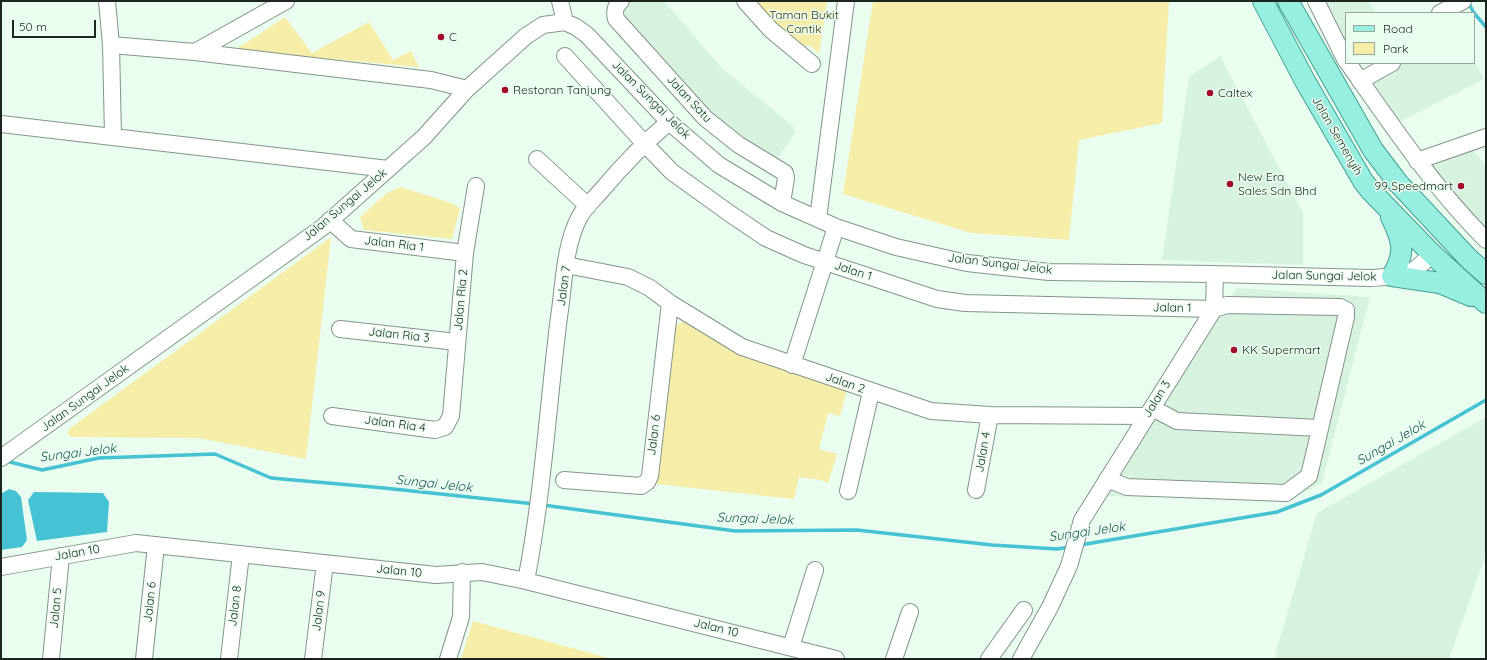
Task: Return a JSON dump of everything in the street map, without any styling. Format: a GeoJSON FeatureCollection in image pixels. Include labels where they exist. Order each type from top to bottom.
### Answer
{"type":"FeatureCollection","features":[{"type":"Feature","properties":{"kind":"main road","name":"Jalan Semenyih"},"geometry":{"type":"LineString","coordinates":[[1288,1],[1373,150],[1398,183],[1468,258],[1486,274]]}},
{"type":"Feature","properties":{"kind":"main road","name":"Jalan Semenyih"},"geometry":{"type":"LineString","coordinates":[[1266,7],[1305,80],[1363,181],[1432,254],[1486,303]]}},
{"type":"Feature","properties":{"kind":"main road"},"geometry":{"type":"LineString","coordinates":[[1266,7],[1285,30],[1297,52],[1308,63],[1315,68],[1327,68]]}},
{"type":"Feature","properties":{"kind":"main road"},"geometry":{"type":"LineString","coordinates":[[1324,113],[1324,98],[1320,84],[1322,75],[1327,68]]}},
{"type":"Feature","properties":{"kind":"main road"},"geometry":{"type":"LineString","coordinates":[[1398,183],[1398,190],[1401,197],[1436,240],[1436,246],[1432,254],[1454,259],[1486,287]]}},
{"type":"Feature","properties":{"kind":"main road"},"geometry":{"type":"LineString","coordinates":[[1387,208],[1400,234],[1402,252],[1399,264],[1392,276],[1440,283],[1486,303]]}},
{"type":"Feature","properties":{"kind":"street"},"geometry":{"type":"LineString","coordinates":[[108,1],[111,45],[113,136]]}},
{"type":"Feature","properties":{"kind":"street"},"geometry":{"type":"LineString","coordinates":[[195,52],[286,1]]}},
{"type":"Feature","properties":{"kind":"street"},"geometry":{"type":"LineString","coordinates":[[560,1],[565,22]]}},
{"type":"Feature","properties":{"kind":"street","name":"Jalan Satu"},"geometry":{"type":"LineString","coordinates":[[621,1],[617,5],[614,12],[616,19],[705,118],[739,145],[785,173],[786,178],[782,203]]}},
{"type":"Feature","properties":{"kind":"street"},"geometry":{"type":"LineString","coordinates":[[745,1],[770,29],[812,64]]}},
{"type":"Feature","properties":{"kind":"street"},"geometry":{"type":"LineString","coordinates":[[818,219],[846,1]]}},
{"type":"Feature","properties":{"kind":"street"},"geometry":{"type":"LineString","coordinates":[[1316,1],[1345,58]]}},
{"type":"Feature","properties":{"kind":"street","name":"Jalan Sungai Jelok"},"geometry":{"type":"LineString","coordinates":[[1,458],[323,227],[424,137],[467,89],[526,36],[543,25],[565,22],[576,27],[587,35],[669,122],[719,165],[782,203],[836,227],[896,247],[967,263],[1049,272],[1370,278],[1392,276],[1416,269],[1432,254]]}},
{"type":"Feature","properties":{"kind":"street"},"geometry":{"type":"LineString","coordinates":[[111,45],[195,52],[431,80],[467,89]]}},
{"type":"Feature","properties":{"kind":"street","name":"Jalan 1"},"geometry":{"type":"LineString","coordinates":[[565,56],[644,144],[672,172],[729,214],[766,238],[804,255],[937,299],[965,303],[1214,309],[1227,305],[1340,307],[1346,310],[1346,317],[1320,428]]}},
{"type":"Feature","properties":{"kind":"street"},"geometry":{"type":"LineString","coordinates":[[1327,68],[1345,60]]}},
{"type":"Feature","properties":{"kind":"street"},"geometry":{"type":"LineString","coordinates":[[1349,64],[1417,161],[1472,226],[1486,240]]}},
{"type":"Feature","properties":{"kind":"street"},"geometry":{"type":"LineString","coordinates":[[1360,80],[1390,64]]}},
{"type":"Feature","properties":{"kind":"street","name":"Jalan 7"},"geometry":{"type":"LineString","coordinates":[[526,581],[534,542],[556,338],[571,237],[580,215],[644,144],[669,122]]}},
{"type":"Feature","properties":{"kind":"street"},"geometry":{"type":"LineString","coordinates":[[1,124],[388,169]]}},
{"type":"Feature","properties":{"kind":"street"},"geometry":{"type":"LineString","coordinates":[[1417,161],[1486,137]]}},
{"type":"Feature","properties":{"kind":"street"},"geometry":{"type":"LineString","coordinates":[[537,159],[588,206]]}},
{"type":"Feature","properties":{"kind":"street","name":"Jalan Ria 2"},"geometry":{"type":"LineString","coordinates":[[451,416],[465,253],[476,186]]}},
{"type":"Feature","properties":{"kind":"street","name":"Jalan Ria 1"},"geometry":{"type":"LineString","coordinates":[[330,220],[351,239],[465,253]]}},
{"type":"Feature","properties":{"kind":"street"},"geometry":{"type":"LineString","coordinates":[[792,364],[836,227]]}},
{"type":"Feature","properties":{"kind":"street","name":"Jalan 2"},"geometry":{"type":"LineString","coordinates":[[566,265],[628,277],[650,288],[670,303],[742,347],[871,392],[931,411],[990,415],[1149,412]]}},
{"type":"Feature","properties":{"kind":"street","name":"Jalan 3"},"geometry":{"type":"LineString","coordinates":[[1021,659],[1050,607],[1069,566],[1082,520],[1214,309],[1216,274]]}},
{"type":"Feature","properties":{"kind":"street","name":"Jalan 6"},"geometry":{"type":"LineString","coordinates":[[564,480],[641,486],[648,482],[650,476],[670,303]]}},
{"type":"Feature","properties":{"kind":"street","name":"Jalan Ria 3"},"geometry":{"type":"LineString","coordinates":[[340,329],[457,342]]}},
{"type":"Feature","properties":{"kind":"street"},"geometry":{"type":"LineString","coordinates":[[848,491],[871,392]]}},
{"type":"Feature","properties":{"kind":"street"},"geometry":{"type":"LineString","coordinates":[[1107,479],[1127,487],[1286,493],[1310,476],[1320,428],[1177,421],[1149,412]]}},
{"type":"Feature","properties":{"kind":"street","name":"Jalan 4"},"geometry":{"type":"LineString","coordinates":[[976,490],[990,415]]}},
{"type":"Feature","properties":{"kind":"street","name":"Jalan Ria 4"},"geometry":{"type":"LineString","coordinates":[[332,416],[435,430],[445,427],[451,416]]}},
{"type":"Feature","properties":{"kind":"street","name":"Jalan 10"},"geometry":{"type":"LineString","coordinates":[[1,567],[136,543],[436,575],[462,572],[482,572],[526,581],[836,659]]}},
{"type":"Feature","properties":{"kind":"street","name":"Jalan 6"},"geometry":{"type":"LineString","coordinates":[[144,659],[156,545]]}},
{"type":"Feature","properties":{"kind":"street","name":"Jalan 8"},"geometry":{"type":"LineString","coordinates":[[229,659],[241,554]]}},
{"type":"Feature","properties":{"kind":"street","name":"Jalan 5"},"geometry":{"type":"LineString","coordinates":[[51,659],[61,556]]}},
{"type":"Feature","properties":{"kind":"street","name":"Jalan 9"},"geometry":{"type":"LineString","coordinates":[[313,659],[325,563]]}},
{"type":"Feature","properties":{"kind":"street"},"geometry":{"type":"LineString","coordinates":[[790,647],[815,570]]}},
{"type":"Feature","properties":{"kind":"street"},"geometry":{"type":"LineString","coordinates":[[448,659],[461,618],[462,572]]}},
{"type":"Feature","properties":{"kind":"street"},"geometry":{"type":"LineString","coordinates":[[989,659],[1024,610]]}},
{"type":"Feature","properties":{"kind":"street"},"geometry":{"type":"LineString","coordinates":[[894,659],[910,612]]}},
{"type":"Feature","properties":{"kind":"shaded area"},"geometry":{"type":"Polygon","coordinates":[[[628,1],[664,1],[721,67],[794,127],[795,133],[775,162],[707,114],[619,17],[628,1]]]}},
{"type":"Feature","properties":{"kind":"shaded area"},"geometry":{"type":"Polygon","coordinates":[[[1322,1],[1369,1],[1374,12],[1345,12],[1345,48],[1322,1]]]}},
{"type":"Feature","properties":{"kind":"shaded area"},"geometry":{"type":"Polygon","coordinates":[[[1220,56],[1303,213],[1303,265],[1162,260],[1189,77],[1220,56]]]}},
{"type":"Feature","properties":{"kind":"shaded area"},"geometry":{"type":"Polygon","coordinates":[[[1475,63],[1484,79],[1395,124],[1366,82],[1399,64],[1475,63]]]}},
{"type":"Feature","properties":{"kind":"shaded area"},"geometry":{"type":"Polygon","coordinates":[[[1470,147],[1486,165],[1486,235],[1424,163],[1470,147]]]}},
{"type":"Feature","properties":{"kind":"shaded area"},"geometry":{"type":"Polygon","coordinates":[[[1237,288],[1370,297],[1322,483],[1291,499],[1105,496],[1237,288]]]}},
{"type":"Feature","properties":{"kind":"shaded area"},"geometry":{"type":"Polygon","coordinates":[[[1486,417],[1486,554],[1449,659],[1277,659],[1275,655],[1317,513],[1486,417]]]}},
{"type":"Feature","properties":{"kind":"green space","name":"Taman Bukit Cantik"},"geometry":{"type":"Polygon","coordinates":[[[755,1],[827,1],[819,54],[809,45],[800,47],[755,1]]]}},
{"type":"Feature","properties":{"kind":"green space"},"geometry":{"type":"Polygon","coordinates":[[[873,1],[1169,1],[1162,123],[1079,140],[1069,240],[971,233],[843,194],[873,1]]]}},
{"type":"Feature","properties":{"kind":"green space"},"geometry":{"type":"Polygon","coordinates":[[[285,17],[312,53],[369,22],[393,60],[411,51],[419,67],[235,50],[285,17]]]}},
{"type":"Feature","properties":{"kind":"green space"},"geometry":{"type":"Polygon","coordinates":[[[401,187],[451,203],[460,208],[452,239],[364,230],[360,217],[387,193],[401,187]]]}},
{"type":"Feature","properties":{"kind":"green space"},"geometry":{"type":"Polygon","coordinates":[[[331,237],[306,459],[199,438],[71,437],[68,434],[69,429],[331,237]]]}},
{"type":"Feature","properties":{"kind":"green space"},"geometry":{"type":"Polygon","coordinates":[[[684,321],[741,353],[847,390],[840,416],[828,413],[819,449],[837,454],[828,483],[821,480],[799,477],[794,499],[656,484],[674,327],[684,321]]]}},
{"type":"Feature","properties":{"kind":"green space"},"geometry":{"type":"Polygon","coordinates":[[[473,621],[612,659],[461,659],[473,621]]]}},
{"type":"Feature","properties":{"kind":"water"},"geometry":{"type":"Polygon","coordinates":[[[9,489],[16,491],[21,497],[27,540],[22,547],[1,550],[1,494],[9,489]]]}},
{"type":"Feature","properties":{"kind":"water"},"geometry":{"type":"Polygon","coordinates":[[[34,492],[103,493],[109,502],[107,532],[37,541],[28,500],[34,492]]]}},
{"type":"Feature","properties":{"kind":"waterway"},"geometry":{"type":"LineString","coordinates":[[1468,2],[1473,12]]}},
{"type":"Feature","properties":{"kind":"waterway"},"geometry":{"type":"LineString","coordinates":[[1475,14],[1486,27]]}},
{"type":"Feature","properties":{"kind":"waterway","name":"Sungai Jelok"},"geometry":{"type":"LineString","coordinates":[[1080,545],[1277,512],[1321,495],[1486,400]]}},
{"type":"Feature","properties":{"kind":"waterway","name":"Sungai Jelok"},"geometry":{"type":"LineString","coordinates":[[6,461],[42,470],[99,458],[215,454],[271,478],[535,504]]}},
{"type":"Feature","properties":{"kind":"waterway","name":"Sungai Jelok"},"geometry":{"type":"LineString","coordinates":[[543,505],[735,531],[857,530],[992,545],[1057,549],[1070,547]]}},
{"type":"Feature","properties":{"kind":"place","name":"C"},"geometry":{"type":"Point","coordinates":[441,37]}},
{"type":"Feature","properties":{"kind":"place","name":"Restoran Tanjung"},"geometry":{"type":"Point","coordinates":[505,90]}},
{"type":"Feature","properties":{"kind":"place","name":"Caltex"},"geometry":{"type":"Point","coordinates":[1210,93]}},
{"type":"Feature","properties":{"kind":"place","name":"New Era Sales Sdn Bhd"},"geometry":{"type":"Point","coordinates":[1230,184]}},
{"type":"Feature","properties":{"kind":"place","name":"99 Speedmart"},"geometry":{"type":"Point","coordinates":[1461,186]}},
{"type":"Feature","properties":{"kind":"place","name":"KK Supermart"},"geometry":{"type":"Point","coordinates":[1234,350]}}]}
